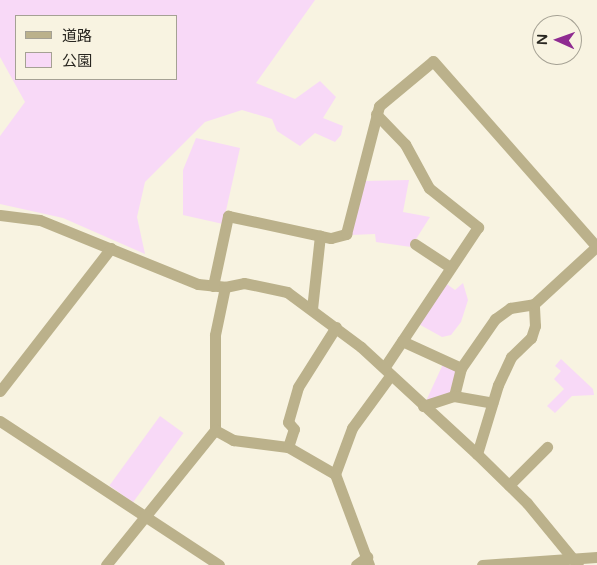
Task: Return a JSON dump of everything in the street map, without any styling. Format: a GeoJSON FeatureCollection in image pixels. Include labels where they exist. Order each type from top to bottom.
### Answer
{"type":"FeatureCollection","features":[{"type":"Feature","properties":{"kind":"street"},"geometry":{"type":"LineString","coordinates":[[106,565],[215,430],[215,335],[228,216],[320,236],[336,238],[346,234],[352,224],[376,114],[389,97],[433,61],[597,247],[534,304],[503,312],[461,368],[454,396]]}},
{"type":"Feature","properties":{"kind":"street"},"geometry":{"type":"LineString","coordinates":[[335,474],[352,428],[387,372],[402,341],[478,225],[429,188],[405,144],[376,114]]}},
{"type":"Feature","properties":{"kind":"street"},"geometry":{"type":"LineString","coordinates":[[0,215],[40,220],[219,287],[244,283],[273,288],[312,308],[387,372],[477,454],[509,486],[574,561]]}},
{"type":"Feature","properties":{"kind":"street"},"geometry":{"type":"LineString","coordinates":[[312,308],[320,236]]}},
{"type":"Feature","properties":{"kind":"street"},"geometry":{"type":"LineString","coordinates":[[414,244],[450,267]]}},
{"type":"Feature","properties":{"kind":"street"},"geometry":{"type":"LineString","coordinates":[[0,391],[112,248]]}},
{"type":"Feature","properties":{"kind":"street"},"geometry":{"type":"LineString","coordinates":[[477,454],[492,403],[511,357],[531,338],[534,304]]}},
{"type":"Feature","properties":{"kind":"street"},"geometry":{"type":"LineString","coordinates":[[288,447],[294,428],[288,422],[298,387],[336,327]]}},
{"type":"Feature","properties":{"kind":"street"},"geometry":{"type":"LineString","coordinates":[[402,341],[461,368]]}},
{"type":"Feature","properties":{"kind":"street"},"geometry":{"type":"LineString","coordinates":[[423,406],[454,396],[492,403]]}},
{"type":"Feature","properties":{"kind":"street"},"geometry":{"type":"LineString","coordinates":[[0,421],[219,565]]}},
{"type":"Feature","properties":{"kind":"street"},"geometry":{"type":"LineString","coordinates":[[215,430],[232,440],[288,447],[335,474],[368,561],[356,565]]}},
{"type":"Feature","properties":{"kind":"street"},"geometry":{"type":"LineString","coordinates":[[509,486],[547,447]]}},
{"type":"Feature","properties":{"kind":"street"},"geometry":{"type":"LineString","coordinates":[[482,565],[574,561],[597,557]]}},
{"type":"Feature","properties":{"kind":"green space"},"geometry":{"type":"Polygon","coordinates":[[[0,0],[315,0],[256,83],[295,99],[320,81],[336,97],[323,118],[343,126],[341,135],[335,142],[315,133],[300,146],[277,131],[272,119],[242,110],[205,122],[145,182],[137,217],[145,254],[63,218],[0,204],[0,136],[25,102],[0,57],[0,0]]]}},
{"type":"Feature","properties":{"kind":"green space"},"geometry":{"type":"Polygon","coordinates":[[[196,138],[240,148],[223,224],[183,215],[183,170],[196,138]]]}},
{"type":"Feature","properties":{"kind":"green space"},"geometry":{"type":"Polygon","coordinates":[[[409,180],[403,212],[430,217],[411,247],[376,242],[375,234],[351,235],[364,181],[409,180]]]}},
{"type":"Feature","properties":{"kind":"green space"},"geometry":{"type":"Polygon","coordinates":[[[444,282],[455,290],[463,283],[468,300],[461,322],[451,335],[442,337],[415,322],[444,282]]]}},
{"type":"Feature","properties":{"kind":"green space"},"geometry":{"type":"Polygon","coordinates":[[[561,359],[593,389],[594,395],[572,396],[555,413],[547,406],[564,389],[554,379],[561,371],[555,366],[561,359]]]}},
{"type":"Feature","properties":{"kind":"green space"},"geometry":{"type":"Polygon","coordinates":[[[444,362],[458,367],[452,394],[426,401],[444,362]]]}},
{"type":"Feature","properties":{"kind":"green space"},"geometry":{"type":"Polygon","coordinates":[[[160,416],[183,433],[133,503],[109,486],[160,416]]]}}]}
